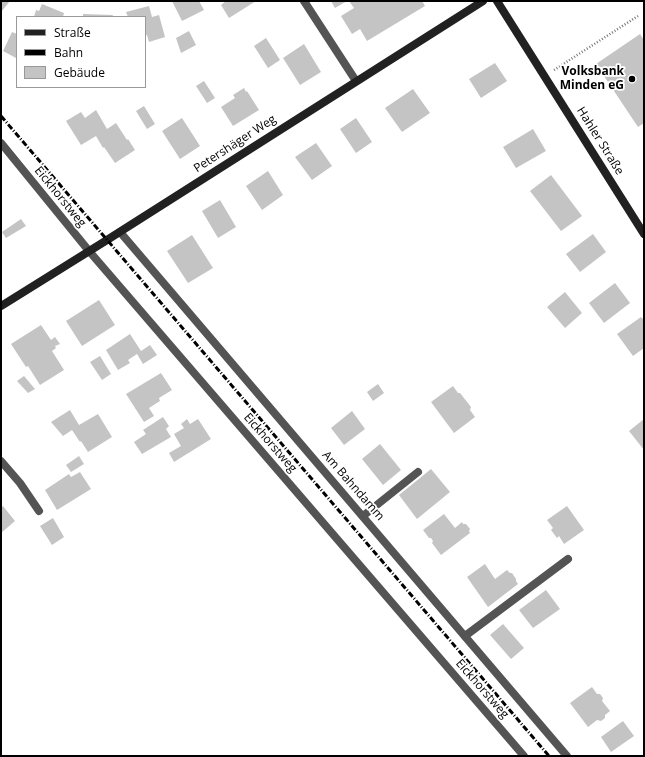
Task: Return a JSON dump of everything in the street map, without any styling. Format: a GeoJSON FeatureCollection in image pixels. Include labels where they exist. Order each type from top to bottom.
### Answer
{"type":"FeatureCollection","features":[{"type":"Feature","properties":{"kind":"street"},"geometry":{"type":"LineString","coordinates":[[304,1],[356,81]]}},
{"type":"Feature","properties":{"kind":"street","name":"Petershäger Weg"},"geometry":{"type":"LineString","coordinates":[[1,306],[120,232],[482,1]]}},
{"type":"Feature","properties":{"kind":"street","name":"Hahler Straße"},"geometry":{"type":"LineString","coordinates":[[497,1],[644,234]]}},
{"type":"Feature","properties":{"kind":"street","name":"Eickhorstweg"},"geometry":{"type":"LineString","coordinates":[[1,144],[89,251],[524,756]]}},
{"type":"Feature","properties":{"kind":"street","name":"Am Bahndamm"},"geometry":{"type":"LineString","coordinates":[[120,232],[567,756]]}},
{"type":"Feature","properties":{"kind":"street"},"geometry":{"type":"LineString","coordinates":[[1,461],[20,483],[39,511]]}},
{"type":"Feature","properties":{"kind":"street"},"geometry":{"type":"LineString","coordinates":[[363,516],[418,472]]}},
{"type":"Feature","properties":{"kind":"street"},"geometry":{"type":"LineString","coordinates":[[465,636],[568,559]]}},
{"type":"Feature","properties":{"kind":"path"},"geometry":{"type":"LineString","coordinates":[[544,76],[638,16]]}},
{"type":"Feature","properties":{"kind":"building"},"geometry":{"type":"Polygon","coordinates":[[[1,1],[10,1],[1,12],[1,1]]]}},
{"type":"Feature","properties":{"kind":"building"},"geometry":{"type":"Polygon","coordinates":[[[172,1],[199,1],[204,10],[182,21],[172,1]]]}},
{"type":"Feature","properties":{"kind":"building"},"geometry":{"type":"Polygon","coordinates":[[[226,1],[256,1],[229,18],[221,5],[226,1]]]}},
{"type":"Feature","properties":{"kind":"building"},"geometry":{"type":"Polygon","coordinates":[[[331,1],[347,1],[335,8],[331,1]]]}},
{"type":"Feature","properties":{"kind":"building"},"geometry":{"type":"Polygon","coordinates":[[[349,1],[422,1],[425,6],[367,41],[360,29],[352,34],[341,16],[354,8],[349,1]]]}},
{"type":"Feature","properties":{"kind":"building"},"geometry":{"type":"Polygon","coordinates":[[[42,4],[64,13],[63,16],[34,16],[36,10],[39,11],[42,4]]]}},
{"type":"Feature","properties":{"kind":"building"},"geometry":{"type":"Polygon","coordinates":[[[149,6],[152,17],[159,15],[165,37],[149,42],[146,35],[146,16],[128,16],[126,12],[149,6]]]}},
{"type":"Feature","properties":{"kind":"building"},"geometry":{"type":"Polygon","coordinates":[[[83,14],[113,15],[112,16],[83,16],[83,14]]]}},
{"type":"Feature","properties":{"kind":"building"},"geometry":{"type":"Polygon","coordinates":[[[189,31],[196,45],[181,53],[176,38],[189,31]]]}},
{"type":"Feature","properties":{"kind":"building"},"geometry":{"type":"Polygon","coordinates":[[[12,32],[16,34],[16,58],[3,51],[12,32]]]}},
{"type":"Feature","properties":{"kind":"building"},"geometry":{"type":"Polygon","coordinates":[[[640,34],[644,40],[644,123],[638,127],[596,64],[640,34]]]}},
{"type":"Feature","properties":{"kind":"building"},"geometry":{"type":"Polygon","coordinates":[[[266,38],[280,60],[268,68],[254,46],[266,38]]]}},
{"type":"Feature","properties":{"kind":"building"},"geometry":{"type":"Polygon","coordinates":[[[304,44],[321,72],[300,85],[283,58],[304,44]]]}},
{"type":"Feature","properties":{"kind":"building"},"geometry":{"type":"Polygon","coordinates":[[[495,63],[507,81],[481,98],[469,79],[495,63]]]}},
{"type":"Feature","properties":{"kind":"building"},"geometry":{"type":"Polygon","coordinates":[[[204,81],[215,98],[207,103],[196,86],[204,81]]]}},
{"type":"Feature","properties":{"kind":"building"},"geometry":{"type":"Polygon","coordinates":[[[244,88],[259,110],[233,126],[221,107],[235,98],[233,95],[244,88]]]}},
{"type":"Feature","properties":{"kind":"building"},"geometry":{"type":"Polygon","coordinates":[[[413,89],[430,113],[402,132],[385,108],[413,89]]]}},
{"type":"Feature","properties":{"kind":"building"},"geometry":{"type":"Polygon","coordinates":[[[144,106],[155,124],[147,129],[136,111],[144,106]]]}},
{"type":"Feature","properties":{"kind":"building"},"geometry":{"type":"Polygon","coordinates":[[[96,110],[107,129],[116,123],[135,150],[115,163],[96,136],[81,145],[66,121],[81,112],[85,118],[96,110]]]}},
{"type":"Feature","properties":{"kind":"building"},"geometry":{"type":"Polygon","coordinates":[[[182,118],[200,146],[180,159],[162,131],[182,118]]]}},
{"type":"Feature","properties":{"kind":"building"},"geometry":{"type":"Polygon","coordinates":[[[356,118],[372,142],[356,153],[340,129],[356,118]]]}},
{"type":"Feature","properties":{"kind":"building"},"geometry":{"type":"Polygon","coordinates":[[[533,129],[546,151],[516,168],[503,147],[533,129]]]}},
{"type":"Feature","properties":{"kind":"building"},"geometry":{"type":"Polygon","coordinates":[[[316,143],[332,166],[312,180],[295,157],[316,143]]]}},
{"type":"Feature","properties":{"kind":"building"},"geometry":{"type":"Polygon","coordinates":[[[268,171],[283,195],[262,210],[246,186],[268,171]]]}},
{"type":"Feature","properties":{"kind":"building"},"geometry":{"type":"Polygon","coordinates":[[[551,175],[582,216],[561,231],[530,191],[551,175]]]}},
{"type":"Feature","properties":{"kind":"building"},"geometry":{"type":"Polygon","coordinates":[[[220,200],[236,227],[218,238],[202,211],[220,200]]]}},
{"type":"Feature","properties":{"kind":"building"},"geometry":{"type":"Polygon","coordinates":[[[21,219],[26,226],[6,238],[2,232],[21,219]]]}},
{"type":"Feature","properties":{"kind":"building"},"geometry":{"type":"Polygon","coordinates":[[[593,234],[606,252],[580,272],[566,254],[593,234]]]}},
{"type":"Feature","properties":{"kind":"building"},"geometry":{"type":"Polygon","coordinates":[[[192,235],[213,268],[188,283],[167,251],[192,235]]]}},
{"type":"Feature","properties":{"kind":"building"},"geometry":{"type":"Polygon","coordinates":[[[615,283],[630,303],[604,323],[589,303],[615,283]]]}},
{"type":"Feature","properties":{"kind":"building"},"geometry":{"type":"Polygon","coordinates":[[[565,292],[582,313],[565,328],[547,307],[565,292]]]}},
{"type":"Feature","properties":{"kind":"building"},"geometry":{"type":"Polygon","coordinates":[[[99,300],[115,325],[82,346],[66,321],[99,300]]]}},
{"type":"Feature","properties":{"kind":"building"},"geometry":{"type":"Polygon","coordinates":[[[641,317],[644,320],[644,348],[633,356],[617,334],[641,317]]]}},
{"type":"Feature","properties":{"kind":"building"},"geometry":{"type":"Polygon","coordinates":[[[41,325],[51,340],[55,337],[60,344],[55,346],[56,348],[52,351],[64,370],[40,385],[11,344],[41,325]]]}},
{"type":"Feature","properties":{"kind":"building"},"geometry":{"type":"Polygon","coordinates":[[[130,334],[141,351],[150,345],[157,355],[143,364],[137,354],[128,360],[130,363],[118,370],[106,350],[130,334]]]}},
{"type":"Feature","properties":{"kind":"building"},"geometry":{"type":"Polygon","coordinates":[[[100,356],[111,374],[102,380],[90,362],[100,356]]]}},
{"type":"Feature","properties":{"kind":"building"},"geometry":{"type":"Polygon","coordinates":[[[161,373],[172,390],[159,398],[160,401],[149,408],[154,416],[144,422],[126,394],[161,373]]]}},
{"type":"Feature","properties":{"kind":"building"},"geometry":{"type":"Polygon","coordinates":[[[24,376],[35,389],[28,393],[17,381],[24,376]]]}},
{"type":"Feature","properties":{"kind":"building"},"geometry":{"type":"Polygon","coordinates":[[[378,384],[384,393],[373,401],[367,392],[378,384]]]}},
{"type":"Feature","properties":{"kind":"building"},"geometry":{"type":"Polygon","coordinates":[[[453,386],[471,407],[470,410],[475,417],[454,433],[431,402],[453,386]]]}},
{"type":"Feature","properties":{"kind":"building"},"geometry":{"type":"Polygon","coordinates":[[[70,410],[79,425],[98,414],[112,437],[88,452],[72,430],[63,436],[51,422],[70,410]]]}},
{"type":"Feature","properties":{"kind":"building"},"geometry":{"type":"Polygon","coordinates":[[[352,411],[365,429],[344,445],[331,428],[352,411]]]}},
{"type":"Feature","properties":{"kind":"building"},"geometry":{"type":"Polygon","coordinates":[[[163,417],[169,426],[166,429],[171,437],[142,454],[134,442],[146,434],[143,430],[163,417]]]}},
{"type":"Feature","properties":{"kind":"building"},"geometry":{"type":"Polygon","coordinates":[[[187,419],[190,424],[198,419],[211,439],[174,462],[169,453],[181,446],[174,434],[184,428],[181,424],[187,419]]]}},
{"type":"Feature","properties":{"kind":"building"},"geometry":{"type":"Polygon","coordinates":[[[644,419],[644,450],[629,431],[644,419]]]}},
{"type":"Feature","properties":{"kind":"building"},"geometry":{"type":"Polygon","coordinates":[[[380,444],[401,470],[383,485],[362,459],[380,444]]]}},
{"type":"Feature","properties":{"kind":"building"},"geometry":{"type":"Polygon","coordinates":[[[79,456],[84,464],[71,472],[66,465],[79,456]]]}},
{"type":"Feature","properties":{"kind":"building"},"geometry":{"type":"Polygon","coordinates":[[[431,469],[450,492],[417,519],[399,495],[431,469]]]}},
{"type":"Feature","properties":{"kind":"building"},"geometry":{"type":"Polygon","coordinates":[[[80,472],[91,489],[57,510],[45,490],[69,474],[71,477],[80,472]]]}},
{"type":"Feature","properties":{"kind":"building"},"geometry":{"type":"Polygon","coordinates":[[[3,506],[15,521],[1,533],[1,508],[3,506]]]}},
{"type":"Feature","properties":{"kind":"building"},"geometry":{"type":"Polygon","coordinates":[[[567,506],[584,530],[564,544],[559,536],[557,538],[551,530],[553,528],[547,520],[567,506]]]}},
{"type":"Feature","properties":{"kind":"building"},"geometry":{"type":"Polygon","coordinates":[[[444,514],[455,528],[462,522],[463,524],[466,524],[470,529],[470,533],[441,555],[432,543],[433,541],[431,538],[429,538],[423,530],[444,514]]]}},
{"type":"Feature","properties":{"kind":"building"},"geometry":{"type":"Polygon","coordinates":[[[53,518],[64,537],[52,545],[40,526],[53,518]]]}},
{"type":"Feature","properties":{"kind":"building"},"geometry":{"type":"Polygon","coordinates":[[[485,564],[495,579],[507,570],[512,573],[518,584],[488,607],[467,577],[485,564]]]}},
{"type":"Feature","properties":{"kind":"building"},"geometry":{"type":"Polygon","coordinates":[[[546,590],[560,609],[533,628],[519,610],[546,590]]]}},
{"type":"Feature","properties":{"kind":"building"},"geometry":{"type":"Polygon","coordinates":[[[503,624],[524,648],[511,659],[490,635],[503,624]]]}},
{"type":"Feature","properties":{"kind":"building"},"geometry":{"type":"Polygon","coordinates":[[[592,687],[597,694],[600,694],[603,698],[602,701],[610,711],[601,721],[597,720],[588,727],[570,703],[592,687]]]}},
{"type":"Feature","properties":{"kind":"building"},"geometry":{"type":"Polygon","coordinates":[[[623,721],[634,736],[611,752],[601,737],[623,721]]]}},
{"type":"Feature","properties":{"kind":"railway"},"geometry":{"type":"LineString","coordinates":[[1,116],[549,756]]}},
{"type":"Feature","properties":{"kind":"place","name":"Volksbank Minden eG"},"geometry":{"type":"Point","coordinates":[632,79]}}]}
